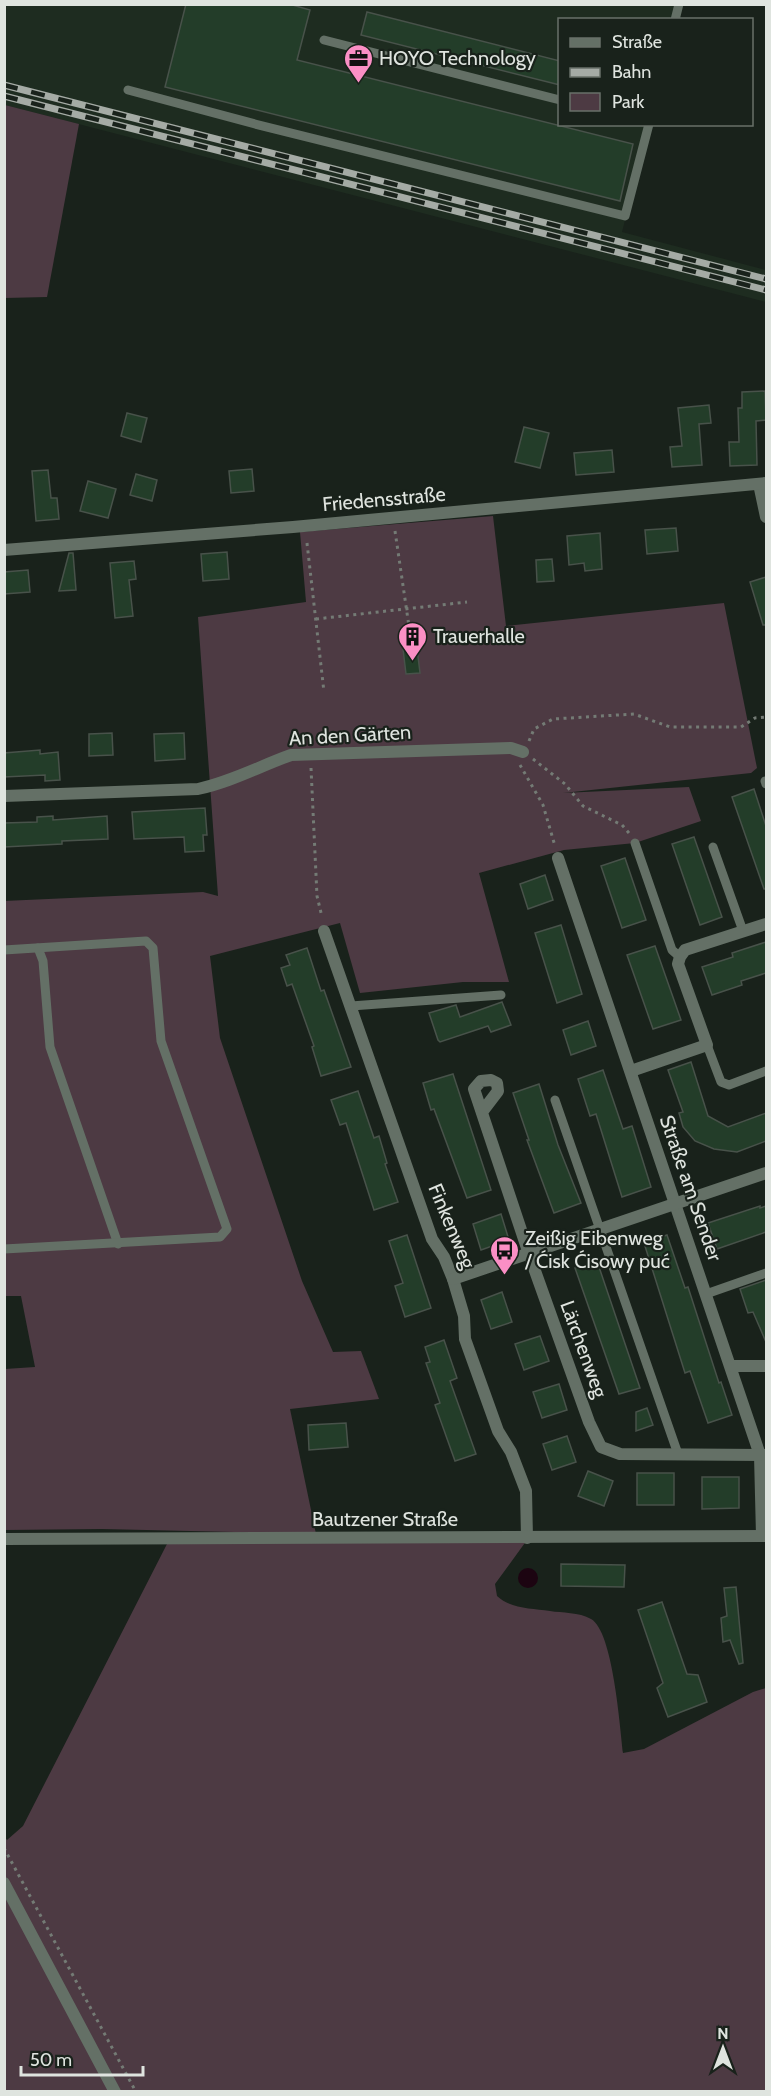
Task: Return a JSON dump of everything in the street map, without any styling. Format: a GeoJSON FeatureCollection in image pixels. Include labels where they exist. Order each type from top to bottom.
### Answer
{"type":"FeatureCollection","features":[{"type":"Feature","properties":{"kind":"street"},"geometry":{"type":"LineString","coordinates":[[763,483],[766,517]]}},
{"type":"Feature","properties":{"kind":"street","name":"Friedensstraße"},"geometry":{"type":"LineString","coordinates":[[4,550],[393,518],[763,483]]}},
{"type":"Feature","properties":{"kind":"street","name":"An den Gärten"},"geometry":{"type":"LineString","coordinates":[[4,796],[198,789],[223,783],[264,764],[291,755],[511,748],[523,752]]}},
{"type":"Feature","properties":{"kind":"street","name":"Straße am Sender"},"geometry":{"type":"LineString","coordinates":[[558,858],[706,1294],[764,1455],[764,1536]]}},
{"type":"Feature","properties":{"kind":"street"},"geometry":{"type":"LineString","coordinates":[[631,1071],[707,1044],[678,964],[686,950],[766,924]]}},
{"type":"Feature","properties":{"kind":"street","name":"Finkenweg"},"geometry":{"type":"LineString","coordinates":[[324,931],[432,1239],[444,1257],[453,1279],[464,1316],[465,1339],[498,1431],[511,1452],[526,1491],[527,1538]]}},
{"type":"Feature","properties":{"kind":"street","name":"Lärchenweg"},"geometry":{"type":"LineString","coordinates":[[482,1112],[529,1254],[601,1447],[620,1454],[764,1455]]}},
{"type":"Feature","properties":{"kind":"street"},"geometry":{"type":"LineString","coordinates":[[453,1279],[766,1173]]}},
{"type":"Feature","properties":{"kind":"street"},"geometry":{"type":"LineString","coordinates":[[731,1366],[766,1366]]}},
{"type":"Feature","properties":{"kind":"street","name":"Bautzener Straße"},"geometry":{"type":"LineString","coordinates":[[4,1539],[764,1536]]}},
{"type":"Feature","properties":{"kind":"street"},"geometry":{"type":"LineString","coordinates":[[4,1883],[115,2091]]}},
{"type":"Feature","properties":{"kind":"lane"},"geometry":{"type":"LineString","coordinates":[[324,40],[558,99]]}},
{"type":"Feature","properties":{"kind":"lane"},"geometry":{"type":"LineString","coordinates":[[128,90],[625,216],[648,126]]}},
{"type":"Feature","properties":{"kind":"lane"},"geometry":{"type":"LineString","coordinates":[[635,843],[672,950],[680,957]]}},
{"type":"Feature","properties":{"kind":"lane"},"geometry":{"type":"LineString","coordinates":[[713,847],[743,931]]}},
{"type":"Feature","properties":{"kind":"lane"},"geometry":{"type":"LineString","coordinates":[[4,950],[146,941],[153,948],[161,1041],[227,1228],[220,1237],[4,1249]]}},
{"type":"Feature","properties":{"kind":"lane"},"geometry":{"type":"LineString","coordinates":[[38,948],[43,961],[50,1047],[118,1244]]}},
{"type":"Feature","properties":{"kind":"lane"},"geometry":{"type":"LineString","coordinates":[[351,1006],[501,995]]}},
{"type":"Feature","properties":{"kind":"lane"},"geometry":{"type":"LineString","coordinates":[[707,1044],[721,1082],[729,1085],[766,1071]]}},
{"type":"Feature","properties":{"kind":"lane"},"geometry":{"type":"LineString","coordinates":[[555,1100],[678,1454]]}},
{"type":"Feature","properties":{"kind":"lane"},"geometry":{"type":"LineString","coordinates":[[706,1294],[766,1273]]}},
{"type":"Feature","properties":{"kind":"path"},"geometry":{"type":"LineString","coordinates":[[393,518],[411,640]]}},
{"type":"Feature","properties":{"kind":"path"},"geometry":{"type":"LineString","coordinates":[[307,543],[324,692]]}},
{"type":"Feature","properties":{"kind":"path"},"geometry":{"type":"LineString","coordinates":[[316,620],[467,602]]}},
{"type":"Feature","properties":{"kind":"path"},"geometry":{"type":"LineString","coordinates":[[635,843],[633,837],[622,825],[583,806],[565,784],[523,752],[534,729],[553,719],[634,714],[670,727],[741,727],[755,718],[766,717]]}},
{"type":"Feature","properties":{"kind":"path"},"geometry":{"type":"LineString","coordinates":[[511,748],[543,805],[558,858]]}},
{"type":"Feature","properties":{"kind":"path"},"geometry":{"type":"LineString","coordinates":[[310,755],[317,896],[324,931]]}},
{"type":"Feature","properties":{"kind":"path"},"geometry":{"type":"LineString","coordinates":[[4,1848],[136,2091]]}},
{"type":"Feature","properties":{"kind":"shaded area"},"geometry":{"type":"Polygon","coordinates":[[[4,5],[679,5],[675,18],[558,18],[558,126],[649,126],[622,232],[766,270],[766,302],[5,105],[4,5]]]}},
{"type":"Feature","properties":{"kind":"shaded area"},"geometry":{"type":"Polygon","coordinates":[[[524,1568],[532,1568],[538,1574],[538,1582],[532,1588],[524,1588],[518,1582],[518,1574],[524,1568]]]}},
{"type":"Feature","properties":{"kind":"green space"},"geometry":{"type":"Polygon","coordinates":[[[5,105],[79,124],[47,297],[5,298],[5,105]]]}},
{"type":"Feature","properties":{"kind":"green space"},"geometry":{"type":"Polygon","coordinates":[[[493,516],[506,626],[724,603],[757,768],[751,773],[563,793],[689,787],[701,821],[635,843],[564,850],[479,873],[509,982],[463,982],[360,993],[340,923],[210,956],[220,1038],[302,1281],[333,1352],[361,1351],[379,1399],[290,1409],[316,1534],[102,1529],[5,1530],[5,1369],[35,1367],[21,1296],[5,1296],[4,901],[203,892],[218,896],[198,617],[306,602],[300,532],[493,516]]]}},
{"type":"Feature","properties":{"kind":"green space"},"geometry":{"type":"Polygon","coordinates":[[[527,1540],[495,1584],[497,1596],[522,1607],[581,1615],[591,1619],[599,1627],[605,1641],[614,1681],[623,1753],[644,1749],[753,1692],[766,1688],[766,2091],[116,2091],[5,1881],[4,1836],[7,1840],[23,1826],[167,1544],[527,1540]]]}},
{"type":"Feature","properties":{"kind":"green space"},"geometry":{"type":"Polygon","coordinates":[[[4,1884],[114,2091],[5,2091],[4,1884]]]}},
{"type":"Feature","properties":{"kind":"building"},"geometry":{"type":"Polygon","coordinates":[[[186,4],[289,4],[310,10],[297,60],[633,144],[620,201],[165,87],[186,4]]]}},
{"type":"Feature","properties":{"kind":"building"},"geometry":{"type":"Polygon","coordinates":[[[367,12],[558,60],[558,84],[361,35],[367,12]]]}},
{"type":"Feature","properties":{"kind":"building"},"geometry":{"type":"Polygon","coordinates":[[[765,391],[766,420],[756,421],[757,465],[730,466],[729,442],[739,442],[738,408],[742,408],[742,392],[765,391]]]}},
{"type":"Feature","properties":{"kind":"building"},"geometry":{"type":"Polygon","coordinates":[[[709,405],[711,423],[699,424],[702,465],[672,467],[670,447],[682,446],[678,408],[709,405]]]}},
{"type":"Feature","properties":{"kind":"building"},"geometry":{"type":"Polygon","coordinates":[[[127,413],[147,418],[141,442],[121,436],[127,413]]]}},
{"type":"Feature","properties":{"kind":"building"},"geometry":{"type":"Polygon","coordinates":[[[524,427],[549,433],[540,468],[515,462],[524,427]]]}},
{"type":"Feature","properties":{"kind":"building"},"geometry":{"type":"Polygon","coordinates":[[[612,450],[614,472],[576,475],[574,453],[612,450]]]}},
{"type":"Feature","properties":{"kind":"building"},"geometry":{"type":"Polygon","coordinates":[[[252,469],[254,491],[231,493],[229,471],[252,469]]]}},
{"type":"Feature","properties":{"kind":"building"},"geometry":{"type":"Polygon","coordinates":[[[48,470],[51,498],[57,498],[59,519],[36,521],[32,471],[48,470]]]}},
{"type":"Feature","properties":{"kind":"building"},"geometry":{"type":"Polygon","coordinates":[[[136,474],[157,480],[152,501],[130,495],[136,474]]]}},
{"type":"Feature","properties":{"kind":"building"},"geometry":{"type":"Polygon","coordinates":[[[88,481],[116,489],[108,518],[80,511],[88,481]]]}},
{"type":"Feature","properties":{"kind":"building"},"geometry":{"type":"Polygon","coordinates":[[[676,528],[678,551],[647,554],[645,530],[676,528]]]}},
{"type":"Feature","properties":{"kind":"building"},"geometry":{"type":"Polygon","coordinates":[[[600,533],[602,569],[585,571],[584,563],[569,565],[567,536],[600,533]]]}},
{"type":"Feature","properties":{"kind":"building"},"geometry":{"type":"Polygon","coordinates":[[[227,552],[229,579],[203,581],[201,554],[227,552]]]}},
{"type":"Feature","properties":{"kind":"building"},"geometry":{"type":"Polygon","coordinates":[[[69,553],[73,553],[76,590],[59,591],[69,553]]]}},
{"type":"Feature","properties":{"kind":"building"},"geometry":{"type":"Polygon","coordinates":[[[552,559],[554,581],[537,582],[536,560],[552,559]]]}},
{"type":"Feature","properties":{"kind":"building"},"geometry":{"type":"Polygon","coordinates":[[[134,561],[136,579],[129,580],[133,616],[115,618],[110,563],[134,561]]]}},
{"type":"Feature","properties":{"kind":"building"},"geometry":{"type":"Polygon","coordinates":[[[28,570],[30,592],[4,594],[4,572],[28,570]]]}},
{"type":"Feature","properties":{"kind":"building"},"geometry":{"type":"Polygon","coordinates":[[[766,577],[766,625],[763,625],[750,582],[766,577]]]}},
{"type":"Feature","properties":{"kind":"building","name":"Trauerhalle"},"geometry":{"type":"Polygon","coordinates":[[[417,648],[420,673],[406,674],[403,649],[417,648]]]}},
{"type":"Feature","properties":{"kind":"building"},"geometry":{"type":"Polygon","coordinates":[[[112,733],[113,755],[89,756],[89,734],[112,733]]]}},
{"type":"Feature","properties":{"kind":"building"},"geometry":{"type":"Polygon","coordinates":[[[184,733],[185,759],[155,761],[154,734],[184,733]]]}},
{"type":"Feature","properties":{"kind":"building"},"geometry":{"type":"Polygon","coordinates":[[[40,750],[40,754],[58,752],[60,780],[45,781],[45,775],[4,777],[4,753],[40,750]]]}},
{"type":"Feature","properties":{"kind":"building"},"geometry":{"type":"Polygon","coordinates":[[[754,789],[766,826],[766,889],[764,889],[732,797],[754,789]]]}},
{"type":"Feature","properties":{"kind":"building"},"geometry":{"type":"Polygon","coordinates":[[[205,808],[207,835],[203,835],[204,851],[185,852],[184,837],[134,839],[132,812],[205,808]]]}},
{"type":"Feature","properties":{"kind":"building"},"geometry":{"type":"Polygon","coordinates":[[[53,816],[53,820],[107,816],[108,839],[4,847],[4,823],[37,822],[37,817],[53,816]]]}},
{"type":"Feature","properties":{"kind":"building"},"geometry":{"type":"Polygon","coordinates":[[[694,837],[722,917],[700,925],[672,844],[694,837]]]}},
{"type":"Feature","properties":{"kind":"building"},"geometry":{"type":"Polygon","coordinates":[[[625,858],[646,920],[622,928],[601,866],[625,858]]]}},
{"type":"Feature","properties":{"kind":"building"},"geometry":{"type":"Polygon","coordinates":[[[545,875],[553,900],[528,909],[520,884],[545,875]]]}},
{"type":"Feature","properties":{"kind":"building"},"geometry":{"type":"Polygon","coordinates":[[[561,925],[582,994],[557,1003],[535,933],[561,925]]]}},
{"type":"Feature","properties":{"kind":"building"},"geometry":{"type":"Polygon","coordinates":[[[766,942],[766,973],[741,981],[742,985],[712,995],[702,967],[733,957],[732,953],[766,942]]]}},
{"type":"Feature","properties":{"kind":"building"},"geometry":{"type":"Polygon","coordinates":[[[655,946],[681,1020],[653,1029],[627,955],[655,946]]]}},
{"type":"Feature","properties":{"kind":"building"},"geometry":{"type":"Polygon","coordinates":[[[307,948],[351,1067],[321,1076],[312,1047],[314,1046],[292,984],[287,986],[281,968],[290,965],[286,955],[307,948]]]}},
{"type":"Feature","properties":{"kind":"building"},"geometry":{"type":"Polygon","coordinates":[[[502,1002],[511,1025],[491,1032],[488,1026],[440,1042],[438,1040],[429,1013],[456,1005],[460,1017],[502,1002]]]}},
{"type":"Feature","properties":{"kind":"building"},"geometry":{"type":"Polygon","coordinates":[[[588,1021],[596,1046],[571,1055],[563,1030],[588,1021]]]}},
{"type":"Feature","properties":{"kind":"building"},"geometry":{"type":"Polygon","coordinates":[[[691,1062],[708,1116],[728,1127],[766,1113],[766,1141],[737,1152],[714,1149],[695,1141],[683,1127],[679,1113],[683,1112],[668,1070],[691,1062]]]}},
{"type":"Feature","properties":{"kind":"building"},"geometry":{"type":"Polygon","coordinates":[[[603,1070],[623,1129],[632,1126],[651,1187],[622,1197],[596,1114],[590,1116],[578,1079],[603,1070]]]}},
{"type":"Feature","properties":{"kind":"building"},"geometry":{"type":"Polygon","coordinates":[[[453,1074],[491,1190],[467,1198],[434,1109],[431,1110],[423,1083],[453,1074]]]}},
{"type":"Feature","properties":{"kind":"building"},"geometry":{"type":"Polygon","coordinates":[[[539,1084],[558,1145],[581,1203],[554,1213],[527,1140],[529,1140],[513,1093],[539,1084]]]}},
{"type":"Feature","properties":{"kind":"building"},"geometry":{"type":"Polygon","coordinates":[[[358,1091],[374,1138],[379,1136],[387,1163],[385,1164],[398,1202],[374,1210],[346,1123],[340,1125],[331,1100],[358,1091]]]}},
{"type":"Feature","properties":{"kind":"building"},"geometry":{"type":"Polygon","coordinates":[[[760,1206],[760,1208],[766,1206],[766,1232],[717,1249],[708,1223],[760,1206]]]}},
{"type":"Feature","properties":{"kind":"building"},"geometry":{"type":"Polygon","coordinates":[[[501,1214],[509,1240],[481,1250],[473,1224],[501,1214]]]}},
{"type":"Feature","properties":{"kind":"building"},"geometry":{"type":"Polygon","coordinates":[[[407,1235],[431,1308],[405,1317],[395,1286],[403,1283],[389,1241],[407,1235]]]}},
{"type":"Feature","properties":{"kind":"building"},"geometry":{"type":"Polygon","coordinates":[[[667,1235],[685,1288],[688,1287],[719,1383],[721,1382],[732,1415],[708,1423],[690,1371],[685,1373],[644,1243],[667,1235]]]}},
{"type":"Feature","properties":{"kind":"building"},"geometry":{"type":"Polygon","coordinates":[[[597,1261],[640,1388],[619,1394],[575,1268],[597,1261]]]}},
{"type":"Feature","properties":{"kind":"building"},"geometry":{"type":"Polygon","coordinates":[[[766,1280],[766,1342],[753,1312],[748,1313],[740,1289],[766,1280]]]}},
{"type":"Feature","properties":{"kind":"building"},"geometry":{"type":"Polygon","coordinates":[[[502,1292],[512,1322],[491,1329],[481,1300],[502,1292]]]}},
{"type":"Feature","properties":{"kind":"building"},"geometry":{"type":"Polygon","coordinates":[[[540,1336],[549,1361],[524,1370],[515,1344],[540,1336]]]}},
{"type":"Feature","properties":{"kind":"building"},"geometry":{"type":"Polygon","coordinates":[[[444,1340],[457,1378],[450,1381],[476,1454],[455,1461],[435,1405],[440,1403],[426,1363],[430,1362],[425,1347],[444,1340]]]}},
{"type":"Feature","properties":{"kind":"building"},"geometry":{"type":"Polygon","coordinates":[[[559,1384],[567,1410],[542,1418],[533,1392],[559,1384]]]}},
{"type":"Feature","properties":{"kind":"building"},"geometry":{"type":"Polygon","coordinates":[[[647,1408],[653,1425],[636,1431],[636,1412],[647,1408]]]}},
{"type":"Feature","properties":{"kind":"building"},"geometry":{"type":"Polygon","coordinates":[[[346,1423],[348,1447],[309,1450],[308,1425],[346,1423]]]}},
{"type":"Feature","properties":{"kind":"building"},"geometry":{"type":"Polygon","coordinates":[[[567,1436],[576,1462],[552,1470],[543,1444],[567,1436]]]}},
{"type":"Feature","properties":{"kind":"building"},"geometry":{"type":"Polygon","coordinates":[[[588,1471],[613,1481],[604,1506],[578,1496],[588,1471]]]}},
{"type":"Feature","properties":{"kind":"building"},"geometry":{"type":"Polygon","coordinates":[[[637,1473],[674,1473],[674,1505],[637,1505],[637,1473]]]}},
{"type":"Feature","properties":{"kind":"building"},"geometry":{"type":"Polygon","coordinates":[[[702,1477],[739,1477],[739,1508],[702,1509],[702,1477]]]}},
{"type":"Feature","properties":{"kind":"building"},"geometry":{"type":"Polygon","coordinates":[[[561,1564],[625,1565],[624,1587],[561,1586],[561,1564]]]}},
{"type":"Feature","properties":{"kind":"building"},"geometry":{"type":"Polygon","coordinates":[[[736,1587],[743,1663],[739,1664],[730,1640],[723,1642],[721,1618],[727,1616],[724,1588],[736,1587]]]}},
{"type":"Feature","properties":{"kind":"building"},"geometry":{"type":"Polygon","coordinates":[[[662,1602],[687,1674],[698,1675],[707,1702],[668,1717],[657,1688],[663,1683],[638,1610],[662,1602]]]}},
{"type":"Feature","properties":{"kind":"railway"},"geometry":{"type":"LineString","coordinates":[[4,85],[766,279]]}},
{"type":"Feature","properties":{"kind":"railway"},"geometry":{"type":"LineString","coordinates":[[4,96],[766,290]]}},
{"type":"Feature","properties":{"kind":"place","name":"HOYO Technology"},"geometry":{"type":"Point","coordinates":[358,84]}},
{"type":"Feature","properties":{"kind":"place","name":"Trauerhalle"},"geometry":{"type":"Point","coordinates":[412,662]}},
{"type":"Feature","properties":{"kind":"place","name":"Zeißig Eibenweg / Ćisk Ćisowy puć"},"geometry":{"type":"Point","coordinates":[504,1276]}}]}
